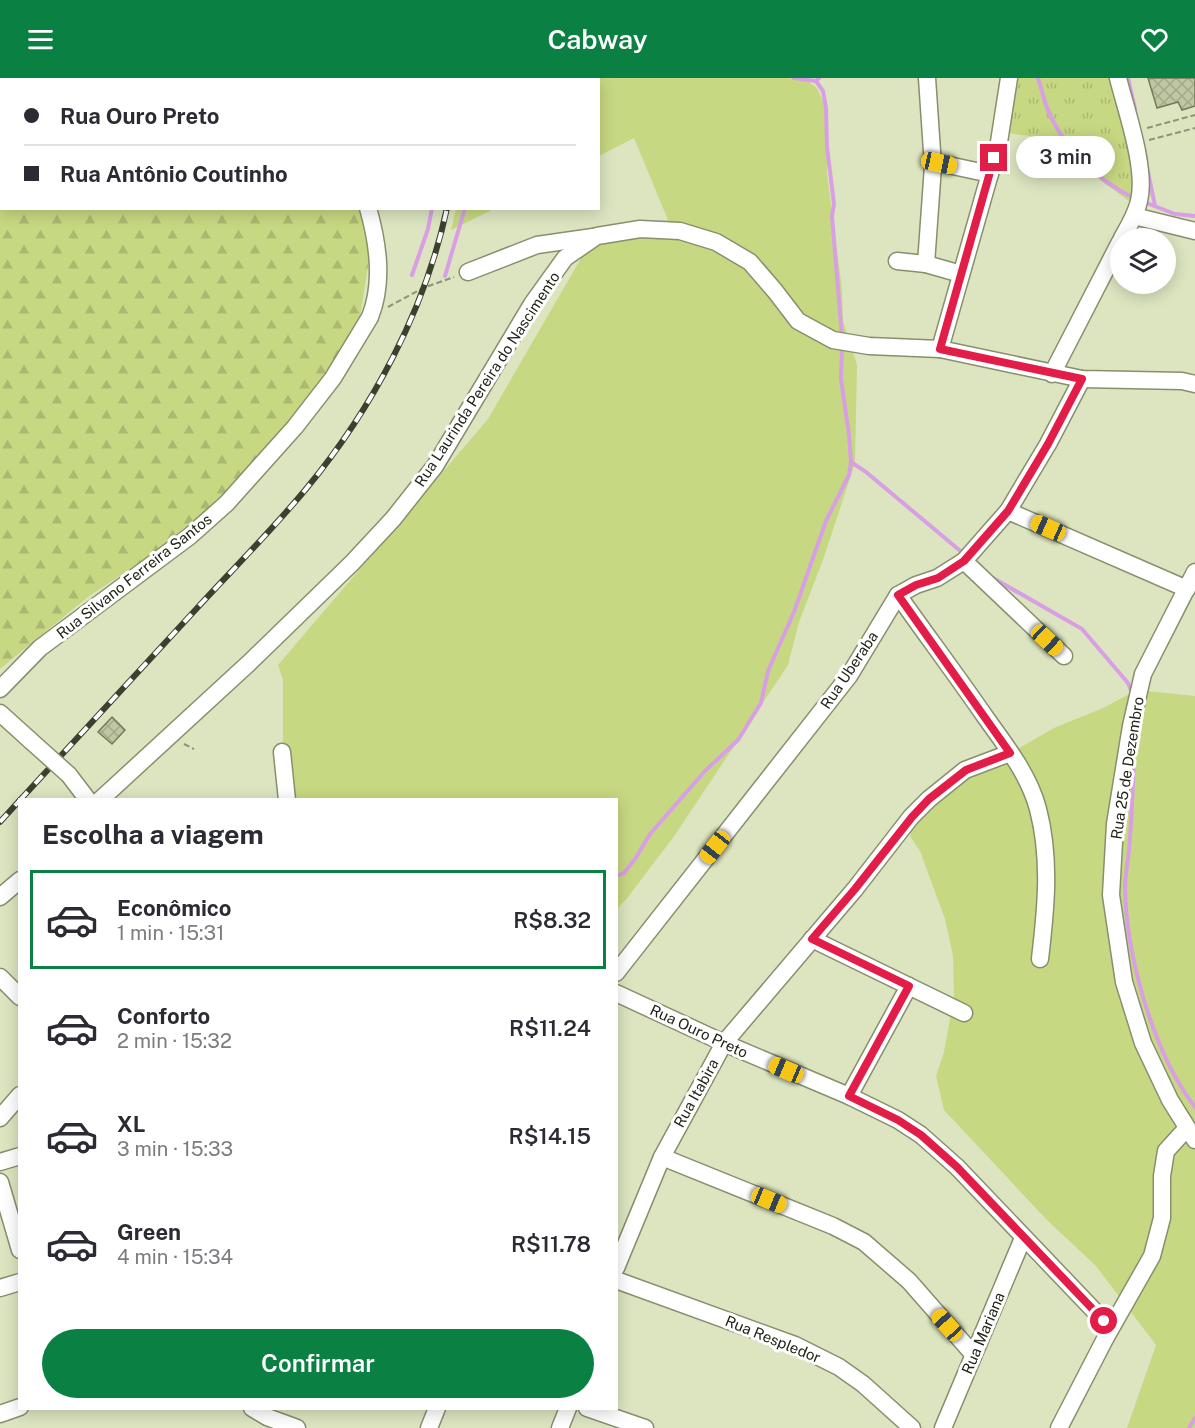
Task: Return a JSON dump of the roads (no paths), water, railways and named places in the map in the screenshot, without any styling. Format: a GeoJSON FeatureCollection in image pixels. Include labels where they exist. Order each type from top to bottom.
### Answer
{"type":"FeatureCollection","features":[{"type":"Feature","properties":{"kind":"street"},"geometry":{"type":"LineString","coordinates":[[926,264],[933,166],[927,78]]}},
{"type":"Feature","properties":{"kind":"street"},"geometry":{"type":"LineString","coordinates":[[940,349],[999,142],[1009,78]]}},
{"type":"Feature","properties":{"kind":"street"},"geometry":{"type":"LineString","coordinates":[[1118,78],[1134,138],[1141,180],[1140,199],[1128,228]]}},
{"type":"Feature","properties":{"kind":"street"},"geometry":{"type":"LineString","coordinates":[[933,166],[939,163],[990,174]]}},
{"type":"Feature","properties":{"kind":"street","name":"Rua Silvano Ferreira Santos"},"geometry":{"type":"LineString","coordinates":[[0,689],[40,648],[190,536],[226,504],[296,427],[327,386],[374,306],[378,262],[376,234],[369,210]]}},
{"type":"Feature","properties":{"kind":"street"},"geometry":{"type":"LineString","coordinates":[[1134,216],[1195,231]]}},
{"type":"Feature","properties":{"kind":"street","name":"Rua Laurinda Pereira do Nascimento"},"geometry":{"type":"LineString","coordinates":[[102,798],[249,663],[352,563],[393,519],[435,466],[532,304],[565,258],[597,236],[640,229],[680,231],[716,242],[750,262],[798,321],[833,340],[869,346],[940,349],[1054,368],[1082,379],[1182,381],[1195,384]]}},
{"type":"Feature","properties":{"kind":"street"},"geometry":{"type":"LineString","coordinates":[[468,272],[537,245],[597,236]]}},
{"type":"Feature","properties":{"kind":"street"},"geometry":{"type":"LineString","coordinates":[[897,261],[926,264],[961,274]]}},
{"type":"Feature","properties":{"kind":"street"},"geometry":{"type":"LineString","coordinates":[[1054,368],[1110,261]]}},
{"type":"Feature","properties":{"kind":"street"},"geometry":{"type":"LineString","coordinates":[[1040,959],[1047,870],[1044,837],[1028,781],[898,595],[916,585],[938,578],[964,561],[1008,511],[1048,444],[1082,379]]}},
{"type":"Feature","properties":{"kind":"street"},"geometry":{"type":"LineString","coordinates":[[1008,511],[1186,590]]}},
{"type":"Feature","properties":{"kind":"street"},"geometry":{"type":"LineString","coordinates":[[964,561],[1064,656]]}},
{"type":"Feature","properties":{"kind":"street","name":"Rua 25 de Dezembro"},"geometry":{"type":"LineString","coordinates":[[1191,1134],[1170,1100],[1143,1043],[1124,982],[1111,895],[1115,824],[1131,726],[1143,674],[1195,572]]}},
{"type":"Feature","properties":{"kind":"street","name":"Rua Uberaba"},"geometry":{"type":"LineString","coordinates":[[618,970],[849,676],[898,595]]}},
{"type":"Feature","properties":{"kind":"street"},"geometry":{"type":"LineString","coordinates":[[0,713],[69,775],[86,798]]}},
{"type":"Feature","properties":{"kind":"street"},"geometry":{"type":"LineString","coordinates":[[282,752],[287,798]]}},
{"type":"Feature","properties":{"kind":"street","name":"Rua Itabira"},"geometry":{"type":"LineString","coordinates":[[618,1263],[662,1157],[724,1043],[929,799],[966,770],[1010,753]]}},
{"type":"Feature","properties":{"kind":"street"},"geometry":{"type":"LineString","coordinates":[[0,904],[11,888]]}},
{"type":"Feature","properties":{"kind":"street"},"geometry":{"type":"LineString","coordinates":[[812,939],[964,1013]]}},
{"type":"Feature","properties":{"kind":"street"},"geometry":{"type":"LineString","coordinates":[[0,978],[18,995]]}},
{"type":"Feature","properties":{"kind":"street"},"geometry":{"type":"LineString","coordinates":[[849,1096],[909,986]]}},
{"type":"Feature","properties":{"kind":"street","name":"Rua Ouro Preto"},"geometry":{"type":"LineString","coordinates":[[618,994],[724,1043],[849,1096],[898,1120],[921,1135],[957,1167],[1104,1321],[1107,1328],[1106,1337]]}},
{"type":"Feature","properties":{"kind":"street"},"geometry":{"type":"LineString","coordinates":[[0,1118],[18,1097]]}},
{"type":"Feature","properties":{"kind":"street"},"geometry":{"type":"LineString","coordinates":[[1059,1428],[1106,1337],[1152,1256],[1162,1218],[1161,1176],[1166,1151],[1191,1134]]}},
{"type":"Feature","properties":{"kind":"street"},"geometry":{"type":"LineString","coordinates":[[0,1162],[18,1157]]}},
{"type":"Feature","properties":{"kind":"street"},"geometry":{"type":"LineString","coordinates":[[662,1157],[833,1226],[864,1242],[909,1281],[973,1354]]}},
{"type":"Feature","properties":{"kind":"street"},"geometry":{"type":"LineString","coordinates":[[0,1182],[18,1243]]}},
{"type":"Feature","properties":{"kind":"street","name":"Rua Mariana"},"geometry":{"type":"LineString","coordinates":[[943,1428],[1023,1238]]}},
{"type":"Feature","properties":{"kind":"street","name":"Rua Respledor"},"geometry":{"type":"LineString","coordinates":[[618,1281],[804,1350],[839,1367],[863,1384],[912,1428]]}},
{"type":"Feature","properties":{"kind":"street"},"geometry":{"type":"LineString","coordinates":[[0,1288],[18,1283]]}},
{"type":"Feature","properties":{"kind":"street"},"geometry":{"type":"LineString","coordinates":[[0,1414],[18,1408]]}},
{"type":"Feature","properties":{"kind":"street"},"geometry":{"type":"LineString","coordinates":[[255,1410],[297,1428]]}},
{"type":"Feature","properties":{"kind":"street"},"geometry":{"type":"LineString","coordinates":[[429,1428],[436,1410]]}},
{"type":"Feature","properties":{"kind":"street"},"geometry":{"type":"LineString","coordinates":[[560,1428],[567,1410]]}},
{"type":"Feature","properties":{"kind":"street"},"geometry":{"type":"LineString","coordinates":[[593,1410],[645,1428]]}},
{"type":"Feature","properties":{"kind":"waterway"},"geometry":{"type":"LineString","coordinates":[[794,78],[816,81],[819,78]]}},
{"type":"Feature","properties":{"kind":"waterway"},"geometry":{"type":"LineString","coordinates":[[1038,78],[1052,119],[1070,147],[1081,160],[1107,182],[1134,198]]}},
{"type":"Feature","properties":{"kind":"waterway"},"geometry":{"type":"LineString","coordinates":[[1128,78],[1135,109]]}},
{"type":"Feature","properties":{"kind":"waterway"},"geometry":{"type":"LineString","coordinates":[[816,81],[823,91],[826,108],[842,337]]}},
{"type":"Feature","properties":{"kind":"waterway"},"geometry":{"type":"LineString","coordinates":[[1148,172],[1155,206]]}},
{"type":"Feature","properties":{"kind":"waterway"},"geometry":{"type":"LineString","coordinates":[[1144,202],[1175,214],[1195,216]]}},
{"type":"Feature","properties":{"kind":"waterway"},"geometry":{"type":"LineString","coordinates":[[412,275],[428,229],[432,210]]}},
{"type":"Feature","properties":{"kind":"waterway"},"geometry":{"type":"LineString","coordinates":[[445,276],[464,210]]}},
{"type":"Feature","properties":{"kind":"waterway"},"geometry":{"type":"LineString","coordinates":[[618,875],[624,873],[650,834],[705,771],[738,740],[761,703],[768,671],[794,612],[826,521],[849,475],[851,462],[849,435],[841,379],[842,345]]}},
{"type":"Feature","properties":{"kind":"waterway"},"geometry":{"type":"LineString","coordinates":[[851,462],[964,554]]}},
{"type":"Feature","properties":{"kind":"waterway"},"geometry":{"type":"LineString","coordinates":[[993,578],[1082,629],[1128,683],[1132,693]]}},
{"type":"Feature","properties":{"kind":"waterway"},"geometry":{"type":"LineString","coordinates":[[1134,754],[1131,826],[1125,887],[1130,942],[1155,1032],[1166,1059],[1195,1107]]}},
{"type":"Feature","properties":{"kind":"waterway"},"geometry":{"type":"LineString","coordinates":[[1189,1428],[1195,1418]]}},
{"type":"Feature","properties":{"kind":"railway"},"geometry":{"type":"LineString","coordinates":[[22,798],[280,519],[330,458],[374,392],[410,321],[425,284],[446,210]]}},
{"type":"Feature","properties":{"kind":"railway"},"geometry":{"type":"LineString","coordinates":[[0,822],[18,802]]}}]}
